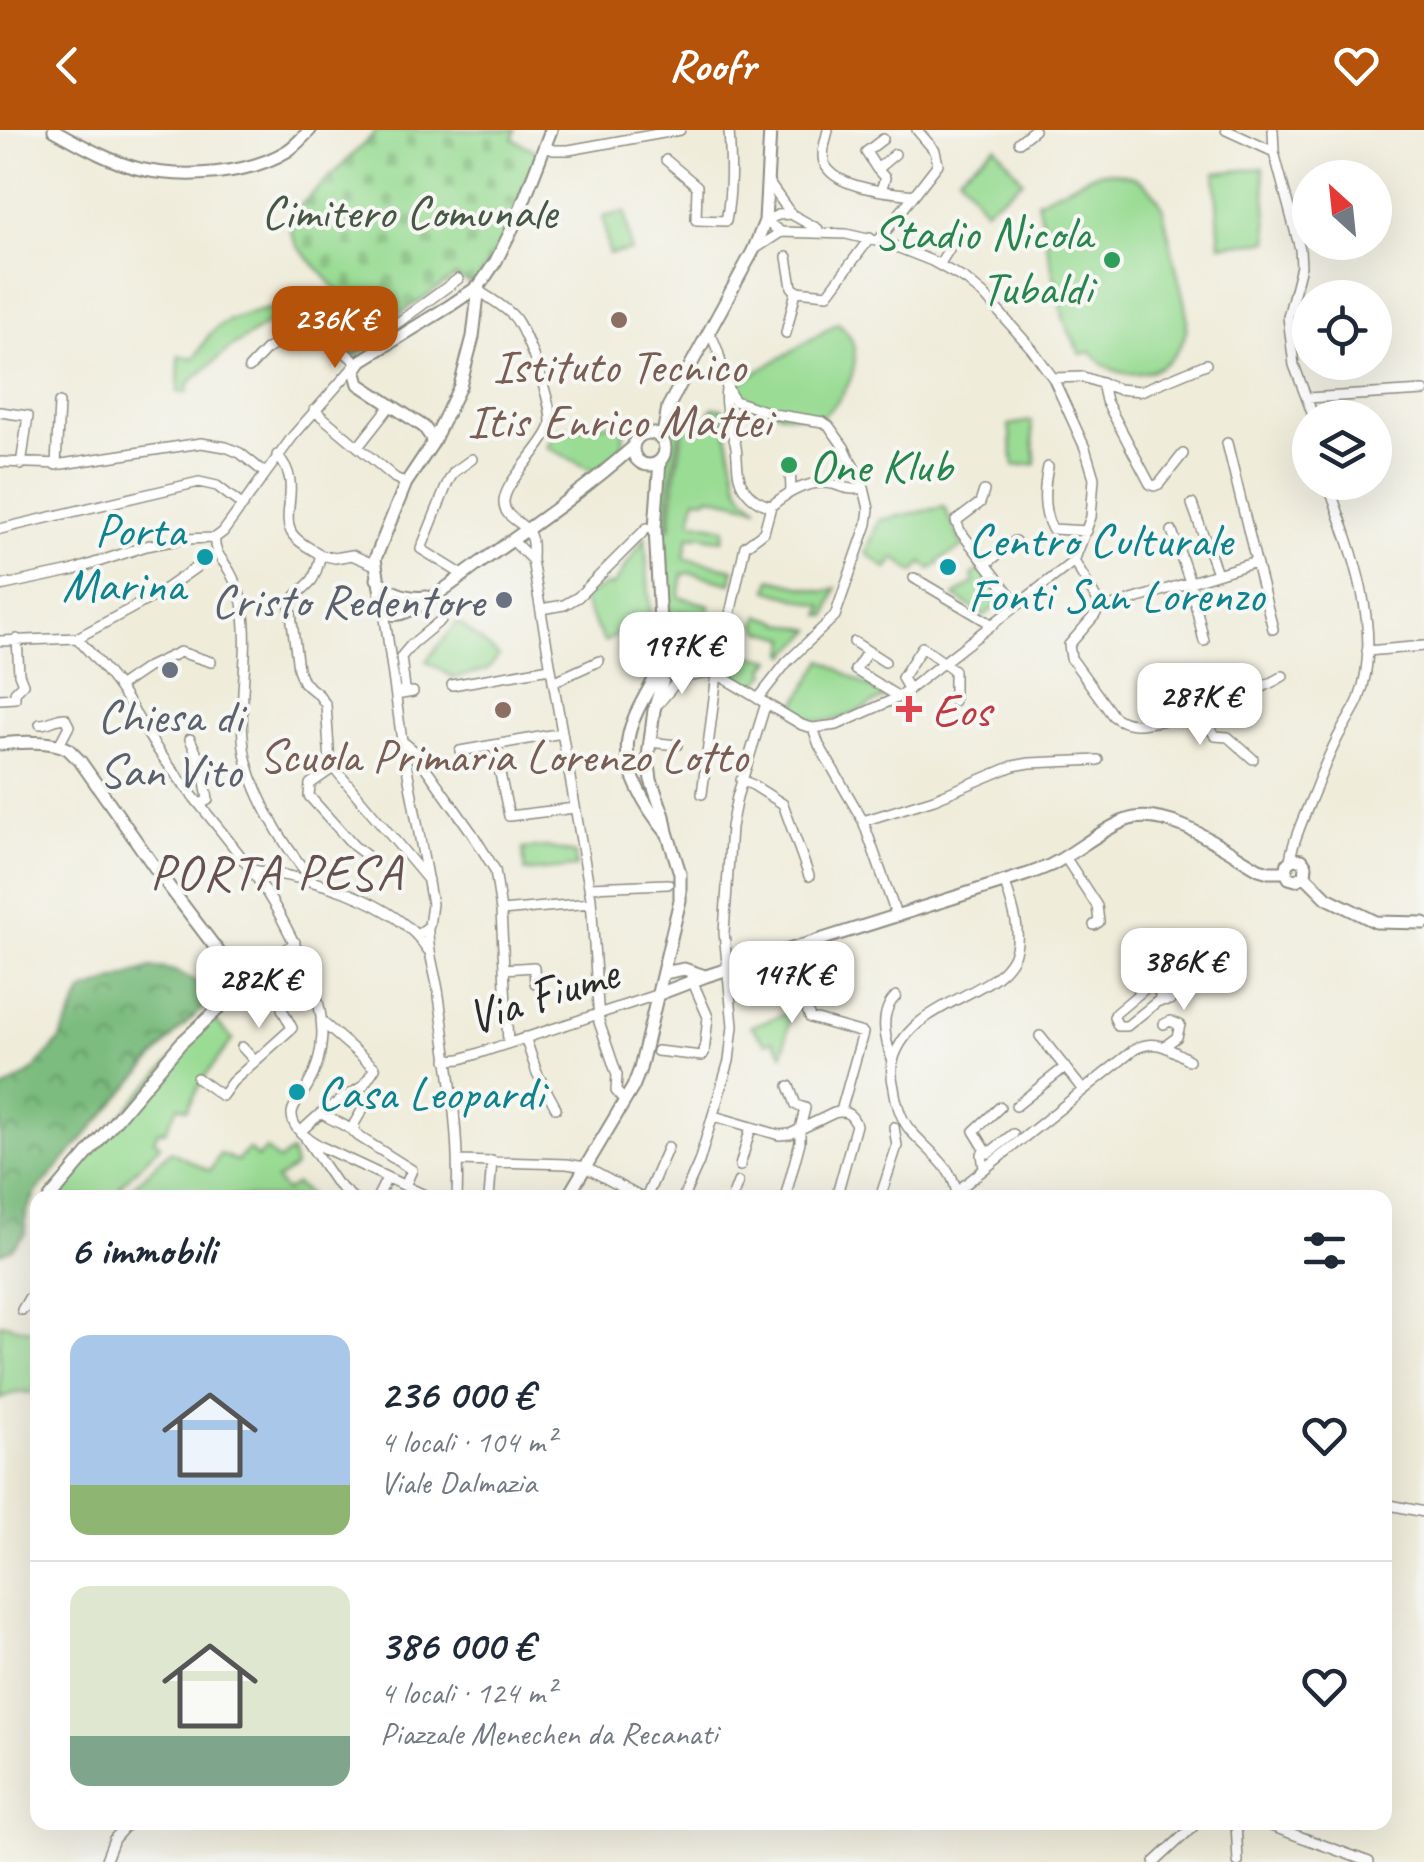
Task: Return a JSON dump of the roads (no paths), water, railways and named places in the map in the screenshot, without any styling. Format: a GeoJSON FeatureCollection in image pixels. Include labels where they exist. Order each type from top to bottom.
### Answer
{"type":"FeatureCollection","features":[{"type":"Feature","properties":{"kind":"main road"},"geometry":{"type":"LineString","coordinates":[[54,130],[139,169],[180,174],[219,174],[255,164],[287,151],[310,130]]}},
{"type":"Feature","properties":{"kind":"main road"},"geometry":{"type":"LineString","coordinates":[[551,130],[515,223],[479,288],[464,373],[432,444],[406,483],[377,554],[383,608],[394,615],[403,614],[431,597],[527,530],[634,447]]}},
{"type":"Feature","properties":{"kind":"main road"},"geometry":{"type":"LineString","coordinates":[[656,496],[654,483],[634,455],[634,447],[668,407],[752,251],[765,220],[770,130]]}},
{"type":"Feature","properties":{"kind":"main road"},"geometry":{"type":"LineString","coordinates":[[432,444],[428,432],[418,422],[360,384],[355,370],[360,361],[479,288]]}},
{"type":"Feature","properties":{"kind":"main road"},"geometry":{"type":"LineString","coordinates":[[448,307],[468,310],[475,320]]}},
{"type":"Feature","properties":{"kind":"main road"},"geometry":{"type":"LineString","coordinates":[[662,440],[668,407]]}},
{"type":"Feature","properties":{"kind":"main road"},"geometry":{"type":"LineString","coordinates":[[418,422],[434,423],[444,417]]}},
{"type":"Feature","properties":{"kind":"main road"},"geometry":{"type":"LineString","coordinates":[[572,1190],[640,1069],[680,900],[680,873],[650,780],[649,742],[663,680],[655,528],[660,462],[666,449],[656,435],[646,434]]}},
{"type":"Feature","properties":{"kind":"main road"},"geometry":{"type":"LineString","coordinates":[[610,468],[660,462]]}},
{"type":"Feature","properties":{"kind":"main road"},"geometry":{"type":"LineString","coordinates":[[376,572],[398,593],[431,597]]}},
{"type":"Feature","properties":{"kind":"main road"},"geometry":{"type":"LineString","coordinates":[[383,608],[388,598],[398,593]]}},
{"type":"Feature","properties":{"kind":"main road"},"geometry":{"type":"LineString","coordinates":[[662,664],[634,717],[628,754],[644,800],[667,832]]}},
{"type":"Feature","properties":{"kind":"main road"},"geometry":{"type":"LineString","coordinates":[[0,744],[59,745],[69,750],[216,948],[227,969],[228,985],[217,1010],[180,1043],[57,1190]]}},
{"type":"Feature","properties":{"kind":"main road"},"geometry":{"type":"LineString","coordinates":[[664,973],[706,976],[897,917],[1044,868],[1123,822],[1149,818],[1191,830],[1269,872],[1293,864],[1306,866],[1305,876]]}},
{"type":"Feature","properties":{"kind":"main road"},"geometry":{"type":"LineString","coordinates":[[1293,864],[1292,879],[1305,876]]}},
{"type":"Feature","properties":{"kind":"main road"},"geometry":{"type":"LineString","coordinates":[[1305,876],[1327,898],[1376,922],[1424,922]]}},
{"type":"Feature","properties":{"kind":"main road"},"geometry":{"type":"LineString","coordinates":[[670,944],[686,977]]}},
{"type":"Feature","properties":{"kind":"main road"},"geometry":{"type":"LineString","coordinates":[[659,994],[686,977]]}},
{"type":"Feature","properties":{"kind":"street"},"geometry":{"type":"LineString","coordinates":[[545,146],[569,150],[680,130]]}},
{"type":"Feature","properties":{"kind":"street"},"geometry":{"type":"LineString","coordinates":[[666,160],[697,186],[696,220],[726,221],[732,168],[729,130]]}},
{"type":"Feature","properties":{"kind":"street"},"geometry":{"type":"LineString","coordinates":[[828,130],[822,157],[831,172],[852,184],[914,195]]}},
{"type":"Feature","properties":{"kind":"street"},"geometry":{"type":"LineString","coordinates":[[788,257],[796,291],[828,294],[934,171],[938,161],[935,152],[918,130]]}},
{"type":"Feature","properties":{"kind":"street"},"geometry":{"type":"LineString","coordinates":[[1019,142],[1034,130]]}},
{"type":"Feature","properties":{"kind":"street"},"geometry":{"type":"LineString","coordinates":[[1273,130],[1274,152],[1300,249],[1301,266],[1288,316],[1294,365],[1307,398],[1424,390]]}},
{"type":"Feature","properties":{"kind":"street"},"geometry":{"type":"LineString","coordinates":[[1230,132],[1274,152]]}},
{"type":"Feature","properties":{"kind":"street"},"geometry":{"type":"LineString","coordinates":[[881,190],[884,178],[866,152],[883,139]]}},
{"type":"Feature","properties":{"kind":"street"},"geometry":{"type":"LineString","coordinates":[[877,169],[895,154]]}},
{"type":"Feature","properties":{"kind":"street"},"geometry":{"type":"LineString","coordinates":[[767,181],[790,214],[826,232]]}},
{"type":"Feature","properties":{"kind":"street"},"geometry":{"type":"LineString","coordinates":[[765,220],[790,214]]}},
{"type":"Feature","properties":{"kind":"street"},"geometry":{"type":"LineString","coordinates":[[765,220],[781,232]]}},
{"type":"Feature","properties":{"kind":"street"},"geometry":{"type":"LineString","coordinates":[[659,628],[676,647],[802,725],[838,725],[899,697],[1074,561],[1091,517],[1092,470],[1053,378],[984,295],[959,275],[875,239],[826,232],[781,232],[752,251]]}},
{"type":"Feature","properties":{"kind":"street"},"geometry":{"type":"LineString","coordinates":[[939,265],[949,249]]}},
{"type":"Feature","properties":{"kind":"street"},"geometry":{"type":"LineString","coordinates":[[382,347],[388,331],[458,279]]}},
{"type":"Feature","properties":{"kind":"street"},"geometry":{"type":"LineString","coordinates":[[479,288],[518,322],[533,353],[551,425],[510,486],[504,503],[511,518],[531,537],[589,887],[598,1022],[617,1074],[616,1091],[625,1101]]}},
{"type":"Feature","properties":{"kind":"street"},"geometry":{"type":"LineString","coordinates":[[786,333],[796,291]]}},
{"type":"Feature","properties":{"kind":"street"},"geometry":{"type":"LineString","coordinates":[[686,1190],[699,1162],[729,1061],[733,1026],[724,932],[725,899],[732,826],[762,701],[787,662],[834,616],[870,509],[844,446],[823,422],[786,417],[735,401],[726,387],[718,345],[708,332]]}},
{"type":"Feature","properties":{"kind":"street"},"geometry":{"type":"LineString","coordinates":[[213,546],[278,455],[360,361],[330,340],[318,337],[275,345],[249,368]]}},
{"type":"Feature","properties":{"kind":"street"},"geometry":{"type":"LineString","coordinates":[[1053,378],[1083,377],[1141,392],[1206,364]]}},
{"type":"Feature","properties":{"kind":"street"},"geometry":{"type":"LineString","coordinates":[[335,386],[344,381],[360,384]]}},
{"type":"Feature","properties":{"kind":"street"},"geometry":{"type":"LineString","coordinates":[[1102,384],[1106,401],[1150,484],[1159,484],[1183,454]]}},
{"type":"Feature","properties":{"kind":"street"},"geometry":{"type":"LineString","coordinates":[[726,387],[724,397],[740,481],[752,498],[771,506]]}},
{"type":"Feature","properties":{"kind":"street"},"geometry":{"type":"LineString","coordinates":[[56,465],[60,403]]}},
{"type":"Feature","properties":{"kind":"street"},"geometry":{"type":"LineString","coordinates":[[358,447],[391,404]]}},
{"type":"Feature","properties":{"kind":"street"},"geometry":{"type":"LineString","coordinates":[[314,410],[406,483]]}},
{"type":"Feature","properties":{"kind":"street"},"geometry":{"type":"LineString","coordinates":[[0,412],[28,416],[21,465]]}},
{"type":"Feature","properties":{"kind":"street"},"geometry":{"type":"LineString","coordinates":[[0,462],[56,465],[201,443],[240,453],[265,473]]}},
{"type":"Feature","properties":{"kind":"street"},"geometry":{"type":"LineString","coordinates":[[1227,443],[1273,629]]}},
{"type":"Feature","properties":{"kind":"street"},"geometry":{"type":"LineString","coordinates":[[278,455],[292,487],[288,522],[297,540],[321,555],[352,555],[376,572]]}},
{"type":"Feature","properties":{"kind":"street"},"geometry":{"type":"LineString","coordinates":[[464,575],[421,549],[448,482],[454,472],[472,459]]}},
{"type":"Feature","properties":{"kind":"street"},"geometry":{"type":"LineString","coordinates":[[790,466],[792,491]]}},
{"type":"Feature","properties":{"kind":"street"},"geometry":{"type":"LineString","coordinates":[[1048,466],[1047,521],[1052,529],[1087,531]]}},
{"type":"Feature","properties":{"kind":"street"},"geometry":{"type":"LineString","coordinates":[[0,529],[199,482],[216,486],[243,506]]}},
{"type":"Feature","properties":{"kind":"street"},"geometry":{"type":"LineString","coordinates":[[702,794],[714,672],[746,546],[764,532],[771,506],[792,491],[812,484],[864,488]]}},
{"type":"Feature","properties":{"kind":"street"},"geometry":{"type":"LineString","coordinates":[[984,491],[980,503],[956,521],[1018,606]]}},
{"type":"Feature","properties":{"kind":"street"},"geometry":{"type":"LineString","coordinates":[[1293,864],[1299,833],[1336,739],[1358,702],[1365,680],[1363,593],[1333,500]]}},
{"type":"Feature","properties":{"kind":"street"},"geometry":{"type":"LineString","coordinates":[[1192,504],[1217,573]]}},
{"type":"Feature","properties":{"kind":"street"},"geometry":{"type":"LineString","coordinates":[[540,609],[578,598],[647,528]]}},
{"type":"Feature","properties":{"kind":"street"},"geometry":{"type":"LineString","coordinates":[[1172,531],[1204,640]]}},
{"type":"Feature","properties":{"kind":"street"},"geometry":{"type":"LineString","coordinates":[[0,586],[71,570],[146,546],[186,539],[213,546],[229,570],[242,602],[246,661],[242,735],[246,759],[271,818],[300,866],[314,881]]}},
{"type":"Feature","properties":{"kind":"street"},"geometry":{"type":"LineString","coordinates":[[512,540],[532,560]]}},
{"type":"Feature","properties":{"kind":"street"},"geometry":{"type":"LineString","coordinates":[[986,564],[1014,541]]}},
{"type":"Feature","properties":{"kind":"street"},"geometry":{"type":"LineString","coordinates":[[321,555],[311,581],[290,602],[298,670],[326,705],[328,756],[333,768],[404,852],[422,864]]}},
{"type":"Feature","properties":{"kind":"street"},"geometry":{"type":"LineString","coordinates":[[1074,561],[1100,605]]}},
{"type":"Feature","properties":{"kind":"street"},"geometry":{"type":"LineString","coordinates":[[1100,605],[1126,602],[1256,562]]}},
{"type":"Feature","properties":{"kind":"street"},"geometry":{"type":"LineString","coordinates":[[0,641],[77,638],[158,594],[198,566]]}},
{"type":"Feature","properties":{"kind":"street"},"geometry":{"type":"LineString","coordinates":[[914,578],[993,625]]}},
{"type":"Feature","properties":{"kind":"street"},"geometry":{"type":"LineString","coordinates":[[1100,605],[1096,615],[1069,644],[1070,658],[1113,716],[1122,722],[1134,725],[1201,713],[1283,676]]}},
{"type":"Feature","properties":{"kind":"street"},"geometry":{"type":"LineString","coordinates":[[383,608],[422,864],[428,880],[432,912],[430,952],[448,1060],[457,1190]]}},
{"type":"Feature","properties":{"kind":"street"},"geometry":{"type":"LineString","coordinates":[[388,636],[394,621],[403,614]]}},
{"type":"Feature","properties":{"kind":"street"},"geometry":{"type":"LineString","coordinates":[[396,694],[405,689],[401,657],[441,620]]}},
{"type":"Feature","properties":{"kind":"street"},"geometry":{"type":"LineString","coordinates":[[77,638],[118,687],[161,754],[251,870],[295,942],[312,982],[324,1040],[310,1082],[292,1115],[313,1153],[344,1190]]}},
{"type":"Feature","properties":{"kind":"street"},"geometry":{"type":"LineString","coordinates":[[0,699],[16,698],[15,692],[23,684],[17,639]]}},
{"type":"Feature","properties":{"kind":"street"},"geometry":{"type":"LineString","coordinates":[[854,642],[885,662]]}},
{"type":"Feature","properties":{"kind":"street"},"geometry":{"type":"LineString","coordinates":[[1367,651],[1424,646]]}},
{"type":"Feature","properties":{"kind":"street"},"geometry":{"type":"LineString","coordinates":[[909,690],[902,678],[922,648],[954,670],[954,701]]}},
{"type":"Feature","properties":{"kind":"street"},"geometry":{"type":"LineString","coordinates":[[868,651],[855,670],[899,697]]}},
{"type":"Feature","properties":{"kind":"street"},"geometry":{"type":"LineString","coordinates":[[118,687],[180,652],[211,662]]}},
{"type":"Feature","properties":{"kind":"street"},"geometry":{"type":"LineString","coordinates":[[686,678],[662,664],[688,655]]}},
{"type":"Feature","properties":{"kind":"street"},"geometry":{"type":"LineString","coordinates":[[553,682],[599,662]]}},
{"type":"Feature","properties":{"kind":"street"},"geometry":{"type":"LineString","coordinates":[[452,685],[550,668]]}},
{"type":"Feature","properties":{"kind":"street"},"geometry":{"type":"LineString","coordinates":[[654,710],[675,684],[714,672]]}},
{"type":"Feature","properties":{"kind":"street"},"geometry":{"type":"LineString","coordinates":[[396,694],[413,692]]}},
{"type":"Feature","properties":{"kind":"street"},"geometry":{"type":"LineString","coordinates":[[1201,713],[1215,736],[1228,737],[1254,760]]}},
{"type":"Feature","properties":{"kind":"street"},"geometry":{"type":"LineString","coordinates":[[40,724],[66,718],[69,726],[59,745]]}},
{"type":"Feature","properties":{"kind":"street"},"geometry":{"type":"LineString","coordinates":[[813,728],[819,746],[863,821],[897,917]]}},
{"type":"Feature","properties":{"kind":"street"},"geometry":{"type":"LineString","coordinates":[[460,751],[562,732]]}},
{"type":"Feature","properties":{"kind":"street"},"geometry":{"type":"LineString","coordinates":[[190,739],[202,768],[208,800],[200,804]]}},
{"type":"Feature","properties":{"kind":"street"},"geometry":{"type":"LineString","coordinates":[[402,742],[414,750],[495,870],[508,1042]]}},
{"type":"Feature","properties":{"kind":"street"},"geometry":{"type":"LineString","coordinates":[[649,742],[678,744]]}},
{"type":"Feature","properties":{"kind":"street"},"geometry":{"type":"LineString","coordinates":[[494,746],[509,816],[575,808]]}},
{"type":"Feature","properties":{"kind":"street"},"geometry":{"type":"LineString","coordinates":[[863,821],[1013,766],[1098,760]]}},
{"type":"Feature","properties":{"kind":"street"},"geometry":{"type":"LineString","coordinates":[[333,768],[310,784],[309,796],[366,855]]}},
{"type":"Feature","properties":{"kind":"street"},"geometry":{"type":"LineString","coordinates":[[742,780],[783,804],[809,876]]}},
{"type":"Feature","properties":{"kind":"street"},"geometry":{"type":"LineString","coordinates":[[404,852],[421,845]]}},
{"type":"Feature","properties":{"kind":"street"},"geometry":{"type":"LineString","coordinates":[[1064,857],[1097,906],[1099,922],[1094,925]]}},
{"type":"Feature","properties":{"kind":"street"},"geometry":{"type":"LineString","coordinates":[[251,870],[314,881],[390,912],[418,935],[430,952]]}},
{"type":"Feature","properties":{"kind":"street"},"geometry":{"type":"LineString","coordinates":[[956,1190],[934,1154],[908,1128],[901,1115],[894,1094],[893,1062],[916,1025],[931,1012],[1005,970],[1014,956],[1018,928],[1005,882]]}},
{"type":"Feature","properties":{"kind":"street"},"geometry":{"type":"LineString","coordinates":[[589,887],[668,884]]}},
{"type":"Feature","properties":{"kind":"street"},"geometry":{"type":"LineString","coordinates":[[500,910],[591,903]]}},
{"type":"Feature","properties":{"kind":"street"},"geometry":{"type":"LineString","coordinates":[[418,935],[432,912]]}},
{"type":"Feature","properties":{"kind":"street"},"geometry":{"type":"LineString","coordinates":[[418,935],[429,926]]}},
{"type":"Feature","properties":{"kind":"street"},"geometry":{"type":"LineString","coordinates":[[228,985],[256,975],[295,942]]}},
{"type":"Feature","properties":{"kind":"street"},"geometry":{"type":"LineString","coordinates":[[714,1116],[779,1135],[842,1111],[864,1033],[810,1018],[786,952]]}},
{"type":"Feature","properties":{"kind":"street"},"geometry":{"type":"LineString","coordinates":[[504,969],[534,967],[535,983]]}},
{"type":"Feature","properties":{"kind":"street"},"geometry":{"type":"LineString","coordinates":[[1142,968],[1150,980],[1116,1013],[1115,1022],[1122,1028],[1161,996],[1156,988],[1147,987]]}},
{"type":"Feature","properties":{"kind":"street"},"geometry":{"type":"LineString","coordinates":[[196,1078],[222,1096],[232,1082],[292,1028],[282,1010],[290,981],[305,970]]}},
{"type":"Feature","properties":{"kind":"street"},"geometry":{"type":"LineString","coordinates":[[657,1052],[702,1056],[704,1052],[708,1017],[686,977]]}},
{"type":"Feature","properties":{"kind":"street"},"geometry":{"type":"LineString","coordinates":[[1158,1000],[1170,1000],[1194,981]]}},
{"type":"Feature","properties":{"kind":"street","name":"Via Fiume"},"geometry":{"type":"LineString","coordinates":[[448,1060],[659,994]]}},
{"type":"Feature","properties":{"kind":"street"},"geometry":{"type":"LineString","coordinates":[[893,1062],[885,1020],[887,1008],[896,996]]}},
{"type":"Feature","properties":{"kind":"street"},"geometry":{"type":"LineString","coordinates":[[302,1134],[321,1113],[367,1082],[375,1068],[321,1021]]}},
{"type":"Feature","properties":{"kind":"street"},"geometry":{"type":"LineString","coordinates":[[1164,1024],[1170,1021],[1180,1025],[1177,1036],[1165,1046]]}},
{"type":"Feature","properties":{"kind":"street"},"geometry":{"type":"LineString","coordinates":[[1127,1026],[1135,1048]]}},
{"type":"Feature","properties":{"kind":"street"},"geometry":{"type":"LineString","coordinates":[[1040,1036],[1083,1090]]}},
{"type":"Feature","properties":{"kind":"street"},"geometry":{"type":"LineString","coordinates":[[526,1037],[536,1073],[556,1108]]}},
{"type":"Feature","properties":{"kind":"street"},"geometry":{"type":"LineString","coordinates":[[961,1190],[1135,1048],[1154,1043],[1189,1060]]}},
{"type":"Feature","properties":{"kind":"street"},"geometry":{"type":"LineString","coordinates":[[242,1047],[253,1062]]}},
{"type":"Feature","properties":{"kind":"street"},"geometry":{"type":"LineString","coordinates":[[1016,1106],[1065,1067]]}},
{"type":"Feature","properties":{"kind":"street"},"geometry":{"type":"LineString","coordinates":[[787,1190],[804,1108],[796,1105],[789,1086]]}},
{"type":"Feature","properties":{"kind":"street"},"geometry":{"type":"LineString","coordinates":[[355,1132],[354,1124],[368,1102],[358,1090]]}},
{"type":"Feature","properties":{"kind":"street"},"geometry":{"type":"LineString","coordinates":[[1000,1107],[974,1131],[989,1153],[1012,1134]]}},
{"type":"Feature","properties":{"kind":"street"},"geometry":{"type":"LineString","coordinates":[[838,1190],[856,1125],[842,1111]]}},
{"type":"Feature","properties":{"kind":"street"},"geometry":{"type":"LineString","coordinates":[[321,1113],[412,1170],[408,1190]]}},
{"type":"Feature","properties":{"kind":"street"},"geometry":{"type":"LineString","coordinates":[[740,1166],[751,1127]]}},
{"type":"Feature","properties":{"kind":"street"},"geometry":{"type":"LineString","coordinates":[[882,1190],[896,1146],[894,1127]]}},
{"type":"Feature","properties":{"kind":"street"},"geometry":{"type":"LineString","coordinates":[[302,1134],[406,1190]]}},
{"type":"Feature","properties":{"kind":"street"},"geometry":{"type":"LineString","coordinates":[[648,1190],[668,1146]]}},
{"type":"Feature","properties":{"kind":"street"},"geometry":{"type":"LineString","coordinates":[[984,1169],[982,1154],[986,1148]]}},
{"type":"Feature","properties":{"kind":"street"},"geometry":{"type":"LineString","coordinates":[[490,1190],[492,1161]]}},
{"type":"Feature","properties":{"kind":"street"},"geometry":{"type":"LineString","coordinates":[[458,1162],[585,1167],[629,1190]]}},
{"type":"Feature","properties":{"kind":"street"},"geometry":{"type":"LineString","coordinates":[[380,1190],[387,1178]]}},
{"type":"Feature","properties":{"kind":"street"},"geometry":{"type":"LineString","coordinates":[[735,1190],[738,1182]]}},
{"type":"Feature","properties":{"kind":"street"},"geometry":{"type":"LineString","coordinates":[[1392,1505],[1424,1512]]}},
{"type":"Feature","properties":{"kind":"street"},"geometry":{"type":"LineString","coordinates":[[104,1862],[122,1830]]}},
{"type":"Feature","properties":{"kind":"street"},"geometry":{"type":"LineString","coordinates":[[1154,1862],[1189,1830]]}},
{"type":"Feature","properties":{"kind":"street"},"geometry":{"type":"LineString","coordinates":[[1236,1830],[1238,1862]]}},
{"type":"Feature","properties":{"kind":"street"},"geometry":{"type":"LineString","coordinates":[[1282,1830],[1370,1862]]}},
{"type":"Feature","properties":{"kind":"tunnel"},"geometry":{"type":"LineString","coordinates":[[198,566],[210,553]]}},
{"type":"Feature","properties":{"kind":"place","name":"Stadio Nicola Tubaldi"},"geometry":{"type":"Point","coordinates":[1112,260]}},
{"type":"Feature","properties":{"kind":"place","name":"Istituto Tecnico Itis Enrico Mattei"},"geometry":{"type":"Point","coordinates":[619,320]}},
{"type":"Feature","properties":{"kind":"place","name":"One Klub"},"geometry":{"type":"Point","coordinates":[789,465]}},
{"type":"Feature","properties":{"kind":"place","name":"Porta Marina"},"geometry":{"type":"Point","coordinates":[205,557]}},
{"type":"Feature","properties":{"kind":"place","name":"Centro Culturale Fonti San Lorenzo"},"geometry":{"type":"Point","coordinates":[948,567]}},
{"type":"Feature","properties":{"kind":"place","name":"Cristo Redentore"},"geometry":{"type":"Point","coordinates":[504,600]}},
{"type":"Feature","properties":{"kind":"place","name":"Chiesa di San Vito"},"geometry":{"type":"Point","coordinates":[170,670]}},
{"type":"Feature","properties":{"kind":"place","name":"Eos"},"geometry":{"type":"Point","coordinates":[909,709]}},
{"type":"Feature","properties":{"kind":"place","name":"Scuola Primaria Lorenzo Lotto"},"geometry":{"type":"Point","coordinates":[503,710]}},
{"type":"Feature","properties":{"kind":"place","name":"Casa Leopardi"},"geometry":{"type":"Point","coordinates":[297,1092]}},
{"type":"Feature","properties":{"kind":"district","name":"PORTA PESA"},"geometry":{"type":"Point","coordinates":[277,871]}},
{"type":"Feature","properties":{"kind":"park label","name":"Cimitero Comunale"},"geometry":{"type":"Point","coordinates":[409,211]}}]}
